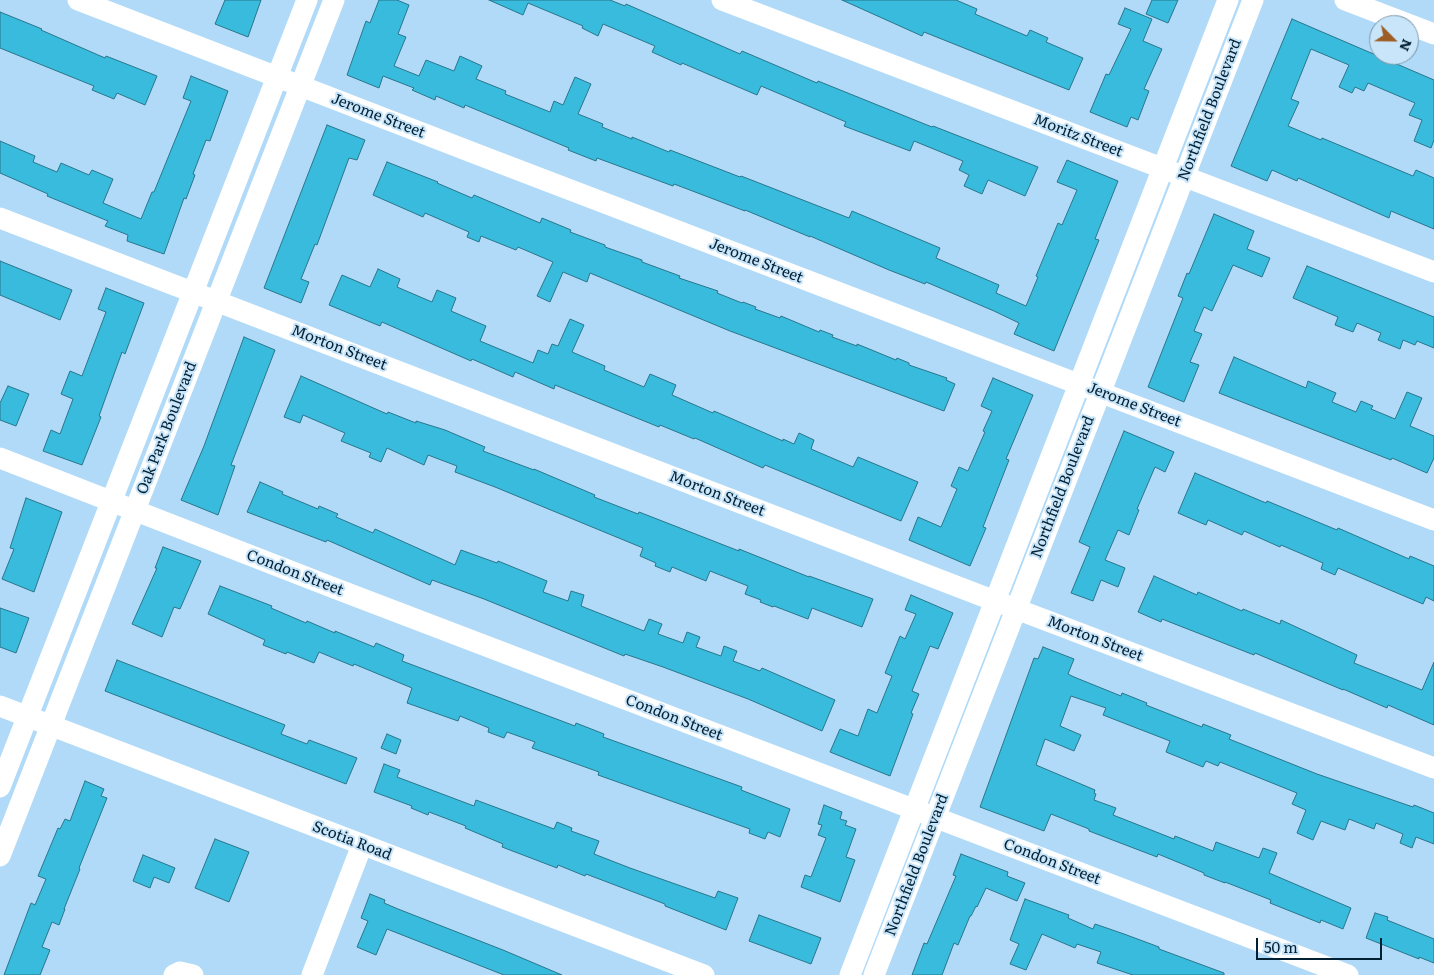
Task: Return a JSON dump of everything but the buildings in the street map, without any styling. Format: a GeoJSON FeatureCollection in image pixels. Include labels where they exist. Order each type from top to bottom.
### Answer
{"type":"FeatureCollection","features":[{"type":"Feature","properties":{"kind":"street","name":"Jerome Street"},"geometry":{"type":"LineString","coordinates":[[78,0],[1434,520]]}},
{"type":"Feature","properties":{"kind":"street","name":"Oak Park Boulevard"},"geometry":{"type":"LineString","coordinates":[[0,787],[307,0]]}},
{"type":"Feature","properties":{"kind":"street","name":"Oak Park Boulevard"},"geometry":{"type":"LineString","coordinates":[[0,856],[334,0]]}},
{"type":"Feature","properties":{"kind":"street","name":"Moritz Street"},"geometry":{"type":"LineString","coordinates":[[722,0],[1434,272]]}},
{"type":"Feature","properties":{"kind":"street","name":"Northfield Boulevard"},"geometry":{"type":"LineString","coordinates":[[850,975],[1228,0]]}},
{"type":"Feature","properties":{"kind":"street","name":"Northfield Boulevard"},"geometry":{"type":"LineString","coordinates":[[874,975],[1253,0]]}},
{"type":"Feature","properties":{"kind":"street"},"geometry":{"type":"LineString","coordinates":[[1345,0],[1434,34]]}},
{"type":"Feature","properties":{"kind":"street","name":"Morton Street"},"geometry":{"type":"LineString","coordinates":[[0,218],[994,601],[1434,768]]}},
{"type":"Feature","properties":{"kind":"street","name":"Condon Street"},"geometry":{"type":"LineString","coordinates":[[0,458],[1348,975]]}},
{"type":"Feature","properties":{"kind":"street","name":"Scotia Road"},"geometry":{"type":"LineString","coordinates":[[0,706],[704,975]]}},
{"type":"Feature","properties":{"kind":"street"},"geometry":{"type":"LineString","coordinates":[[312,975],[362,845]]}},
{"type":"Feature","properties":{"kind":"street"},"geometry":{"type":"LineString","coordinates":[[174,975],[180,972],[193,975]]}}]}
